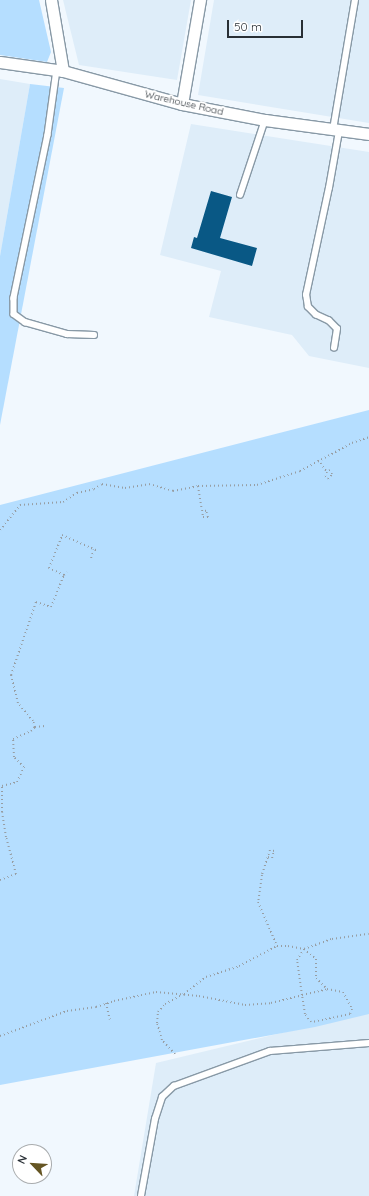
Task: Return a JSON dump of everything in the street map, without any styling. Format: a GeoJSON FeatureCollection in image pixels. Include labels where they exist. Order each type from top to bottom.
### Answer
{"type":"FeatureCollection","features":[{"type":"Feature","properties":{"kind":"street"},"geometry":{"type":"LineString","coordinates":[[51,0],[60,71]]}},
{"type":"Feature","properties":{"kind":"street"},"geometry":{"type":"LineString","coordinates":[[182,104],[200,0]]}},
{"type":"Feature","properties":{"kind":"street","name":"Warehouse Road"},"geometry":{"type":"LineString","coordinates":[[0,62],[60,71],[182,104],[265,120],[336,131],[369,134]]}},
{"type":"Feature","properties":{"kind":"lane"},"geometry":{"type":"LineString","coordinates":[[334,348],[337,329],[329,321],[316,315],[308,308],[306,295],[329,188],[355,0]]}},
{"type":"Feature","properties":{"kind":"lane"},"geometry":{"type":"LineString","coordinates":[[60,71],[14,298],[14,314],[25,322],[68,334],[94,335]]}},
{"type":"Feature","properties":{"kind":"lane"},"geometry":{"type":"LineString","coordinates":[[240,195],[265,120]]}},
{"type":"Feature","properties":{"kind":"lane"},"geometry":{"type":"LineString","coordinates":[[141,1196],[155,1119],[162,1097],[174,1086],[270,1051],[369,1043]]}},
{"type":"Feature","properties":{"kind":"path"},"geometry":{"type":"LineString","coordinates":[[0,530],[20,505],[63,502],[77,494],[94,489],[102,484],[124,488],[149,484],[173,491],[198,486],[257,485],[300,471],[352,443],[369,437]]}},
{"type":"Feature","properties":{"kind":"path"},"geometry":{"type":"LineString","coordinates":[[318,460],[327,472]]}},
{"type":"Feature","properties":{"kind":"path"},"geometry":{"type":"LineString","coordinates":[[198,486],[202,510]]}},
{"type":"Feature","properties":{"kind":"path"},"geometry":{"type":"LineString","coordinates":[[64,532],[49,568],[64,575]]}},
{"type":"Feature","properties":{"kind":"path"},"geometry":{"type":"LineString","coordinates":[[62,535],[98,551]]}},
{"type":"Feature","properties":{"kind":"path"},"geometry":{"type":"LineString","coordinates":[[91,558],[94,549]]}},
{"type":"Feature","properties":{"kind":"path"},"geometry":{"type":"LineString","coordinates":[[0,880],[16,874],[6,837],[2,812],[2,786],[17,782],[24,767],[14,757],[13,739],[31,731],[34,726],[33,721],[18,703],[11,675],[36,602],[51,607],[64,575],[67,572]]}},
{"type":"Feature","properties":{"kind":"path"},"geometry":{"type":"LineString","coordinates":[[34,726],[45,726]]}},
{"type":"Feature","properties":{"kind":"path"},"geometry":{"type":"LineString","coordinates":[[268,857],[262,875],[258,902],[277,946]]}},
{"type":"Feature","properties":{"kind":"path"},"geometry":{"type":"LineString","coordinates":[[0,1036],[67,1011],[106,1004],[156,992],[184,994],[245,1005],[271,1003],[302,995],[327,989],[342,992],[352,1009],[350,1014],[311,1022],[305,1014],[302,995],[297,960],[304,949],[332,939],[369,934]]}},
{"type":"Feature","properties":{"kind":"path"},"geometry":{"type":"LineString","coordinates":[[176,1054],[162,1040],[157,1023],[158,1012],[165,1004],[184,994],[206,977],[239,966],[277,946],[288,946],[304,949],[316,959],[316,978],[327,989]]}},
{"type":"Feature","properties":{"kind":"path"},"geometry":{"type":"LineString","coordinates":[[106,1004],[110,1020]]}},
{"type":"Feature","properties":{"kind":"shaded area"},"geometry":{"type":"Polygon","coordinates":[[[0,0],[39,0],[51,52],[47,62],[0,55],[0,0]]]}},
{"type":"Feature","properties":{"kind":"shaded area"},"geometry":{"type":"Polygon","coordinates":[[[63,0],[191,0],[177,80],[79,65],[63,0]]]}},
{"type":"Feature","properties":{"kind":"shaded area"},"geometry":{"type":"Polygon","coordinates":[[[214,0],[369,0],[369,123],[198,95],[214,0]]]}},
{"type":"Feature","properties":{"kind":"shaded area"},"geometry":{"type":"Polygon","coordinates":[[[0,79],[30,84],[0,256],[0,79]]]}},
{"type":"Feature","properties":{"kind":"shaded area"},"geometry":{"type":"Polygon","coordinates":[[[30,84],[64,88],[0,425],[0,256],[30,84]]]}},
{"type":"Feature","properties":{"kind":"shaded area"},"geometry":{"type":"Polygon","coordinates":[[[191,124],[369,152],[369,368],[309,356],[292,335],[209,317],[221,271],[160,255],[191,124]]]}},
{"type":"Feature","properties":{"kind":"shaded area"},"geometry":{"type":"Polygon","coordinates":[[[369,410],[369,1014],[315,1027],[0,1085],[0,505],[369,410]]]}},
{"type":"Feature","properties":{"kind":"shaded area"},"geometry":{"type":"Polygon","coordinates":[[[369,1012],[369,1196],[134,1196],[156,1063],[369,1012]]]}},
{"type":"Feature","properties":{"kind":"building"},"geometry":{"type":"Polygon","coordinates":[[[211,191],[232,197],[220,238],[257,248],[252,266],[191,248],[194,237],[197,238],[211,191]]]}}]}
